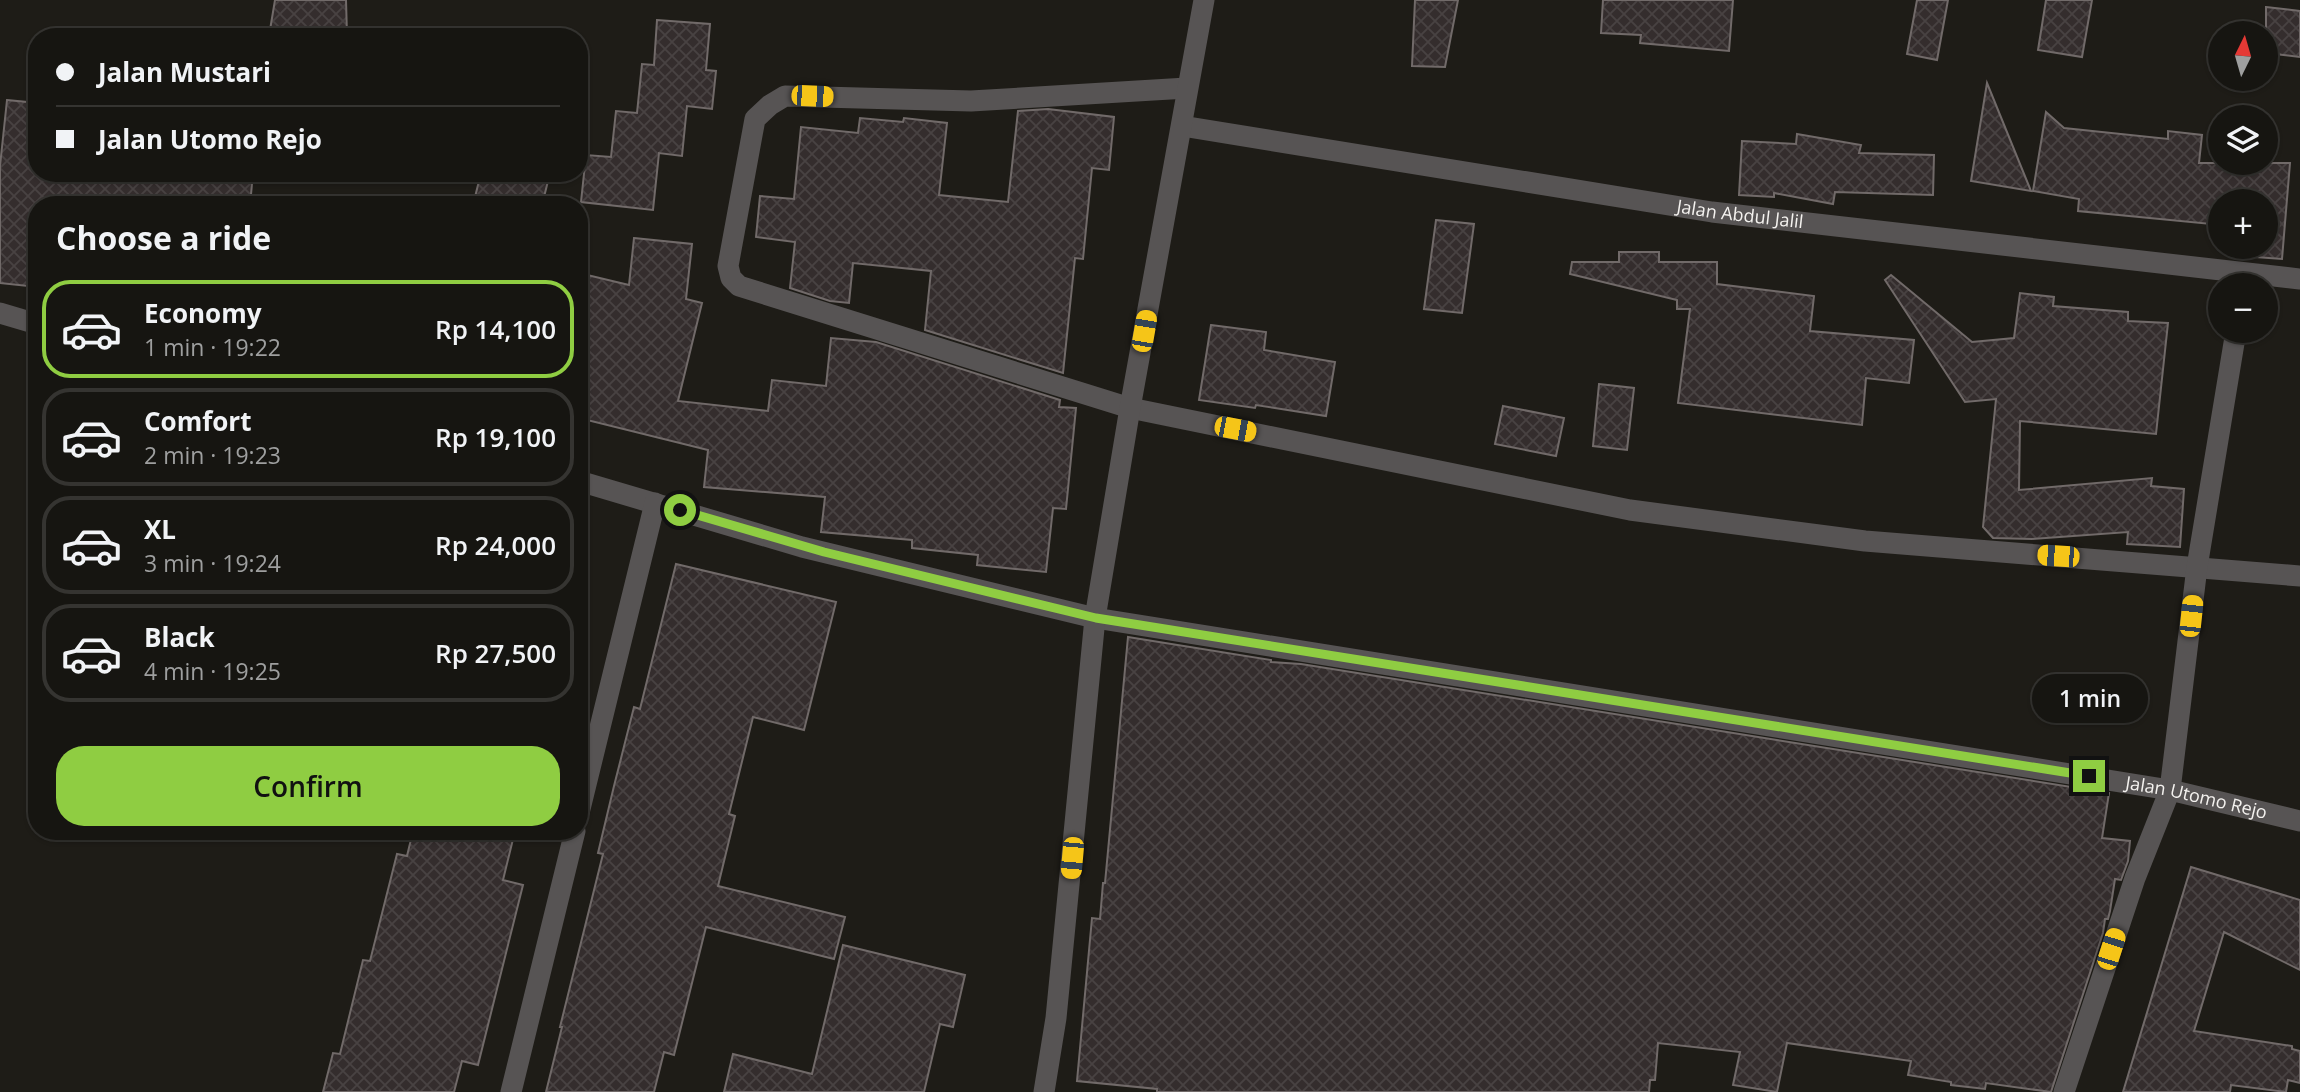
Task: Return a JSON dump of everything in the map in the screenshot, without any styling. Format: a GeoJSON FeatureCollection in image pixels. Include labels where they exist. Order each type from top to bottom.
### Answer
{"type":"FeatureCollection","features":[{"type":"Feature","properties":{"kind":"street"},"geometry":{"type":"LineString","coordinates":[[1044,1092],[1056,1018],[1096,618],[1130,408],[1204,0]]}},
{"type":"Feature","properties":{"kind":"street"},"geometry":{"type":"LineString","coordinates":[[1187,89],[971,101],[786,96],[755,118],[728,267],[731,278],[739,286],[1130,408],[1630,510],[1865,541],[2300,576]]}},
{"type":"Feature","properties":{"kind":"street","name":"Jalan Abdul Jalil"},"geometry":{"type":"LineString","coordinates":[[1182,126],[1712,212],[2208,274]]}},
{"type":"Feature","properties":{"kind":"street","name":"Jalan Abdul Jalil"},"geometry":{"type":"LineString","coordinates":[[2278,279],[2300,279]]}},
{"type":"Feature","properties":{"kind":"street"},"geometry":{"type":"LineString","coordinates":[[0,313],[28,321]]}},
{"type":"Feature","properties":{"kind":"street"},"geometry":{"type":"LineString","coordinates":[[2064,1092],[2135,878],[2170,789],[2197,567],[2234,343]]}},
{"type":"Feature","properties":{"kind":"street","name":"Jalan Utomo Rejo"},"geometry":{"type":"LineString","coordinates":[[588,483],[824,552],[1096,618],[2170,789],[2300,821]]}},
{"type":"Feature","properties":{"kind":"street"},"geometry":{"type":"LineString","coordinates":[[588,776],[655,502]]}},
{"type":"Feature","properties":{"kind":"street"},"geometry":{"type":"LineString","coordinates":[[511,1092],[573,840]]}},
{"type":"Feature","properties":{"kind":"building"},"geometry":{"type":"Polygon","coordinates":[[[275,0],[346,0],[347,28],[270,28],[275,0]]]}},
{"type":"Feature","properties":{"kind":"building"},"geometry":{"type":"Polygon","coordinates":[[[1415,0],[1458,0],[1445,67],[1412,66],[1415,0]]]}},
{"type":"Feature","properties":{"kind":"building"},"geometry":{"type":"Polygon","coordinates":[[[1603,0],[1733,0],[1729,51],[1640,43],[1641,35],[1601,33],[1603,0]]]}},
{"type":"Feature","properties":{"kind":"building"},"geometry":{"type":"Polygon","coordinates":[[[1917,0],[1948,0],[1937,60],[1907,54],[1917,0]]]}},
{"type":"Feature","properties":{"kind":"building"},"geometry":{"type":"Polygon","coordinates":[[[2046,0],[2092,0],[2082,57],[2038,50],[2046,0]]]}},
{"type":"Feature","properties":{"kind":"building"},"geometry":{"type":"Polygon","coordinates":[[[2266,7],[2300,11],[2300,57],[2278,54],[2278,21],[2266,21],[2266,7]]]}},
{"type":"Feature","properties":{"kind":"building"},"geometry":{"type":"Polygon","coordinates":[[[657,20],[710,24],[706,70],[716,71],[712,109],[687,106],[682,156],[659,153],[653,210],[588,203],[588,196],[582,196],[583,182],[588,182],[588,155],[611,157],[616,111],[637,113],[642,64],[654,65],[657,20]]]}},
{"type":"Feature","properties":{"kind":"building"},"geometry":{"type":"Polygon","coordinates":[[[1987,83],[2031,191],[1971,181],[1987,83]]]}},
{"type":"Feature","properties":{"kind":"building"},"geometry":{"type":"Polygon","coordinates":[[[7,100],[28,102],[28,182],[252,182],[251,196],[28,196],[28,286],[0,283],[0,166],[7,100]]]}},
{"type":"Feature","properties":{"kind":"building"},"geometry":{"type":"Polygon","coordinates":[[[1048,109],[1114,117],[1109,170],[1092,168],[1083,259],[1075,258],[1063,373],[925,330],[931,271],[853,263],[849,303],[830,301],[790,288],[795,242],[756,237],[760,196],[794,199],[801,127],[858,133],[860,118],[903,122],[904,118],[947,123],[939,195],[1008,202],[1018,111],[1048,109]]]}},
{"type":"Feature","properties":{"kind":"building"},"geometry":{"type":"Polygon","coordinates":[[[2046,112],[2064,128],[2168,139],[2168,131],[2202,135],[2199,163],[2208,163],[2208,175],[2278,175],[2278,163],[2290,163],[2282,259],[2278,259],[2278,189],[2208,189],[2208,224],[2078,211],[2079,199],[2033,191],[2046,112]]]}},
{"type":"Feature","properties":{"kind":"building"},"geometry":{"type":"Polygon","coordinates":[[[1797,134],[1861,145],[1859,153],[1934,155],[1933,195],[1835,192],[1833,204],[1774,193],[1774,197],[1739,195],[1742,141],[1796,144],[1797,134]]]}},
{"type":"Feature","properties":{"kind":"building"},"geometry":{"type":"Polygon","coordinates":[[[479,182],[548,182],[544,196],[475,196],[479,182]]]}},
{"type":"Feature","properties":{"kind":"building"},"geometry":{"type":"Polygon","coordinates":[[[1436,220],[1474,224],[1462,313],[1424,309],[1436,220]]]}},
{"type":"Feature","properties":{"kind":"building"},"geometry":{"type":"Polygon","coordinates":[[[634,238],[692,244],[686,299],[702,303],[678,401],[768,411],[772,380],[826,386],[831,338],[876,342],[1060,400],[1059,407],[1076,408],[1066,509],[1053,508],[1046,572],[977,565],[978,555],[912,548],[912,540],[821,532],[825,497],[704,487],[708,450],[588,420],[588,275],[629,285],[634,238]]]}},
{"type":"Feature","properties":{"kind":"building"},"geometry":{"type":"Polygon","coordinates":[[[1619,252],[1659,252],[1659,262],[1717,262],[1717,284],[1814,296],[1810,331],[1914,340],[1909,383],[1866,378],[1862,425],[1678,403],[1690,309],[1677,309],[1677,300],[1570,274],[1572,262],[1619,262],[1619,252]]]}},
{"type":"Feature","properties":{"kind":"building"},"geometry":{"type":"Polygon","coordinates":[[[1891,275],[1972,342],[2014,338],[2020,293],[2054,297],[2053,306],[2128,312],[2128,321],[2168,323],[2156,434],[2020,421],[2019,490],[2152,478],[2151,486],[2184,489],[2180,547],[2127,544],[2128,532],[2032,539],[1993,538],[1983,527],[1996,399],[1965,402],[1885,280],[1891,275]]]}},
{"type":"Feature","properties":{"kind":"building"},"geometry":{"type":"Polygon","coordinates":[[[1211,325],[1266,332],[1264,350],[1335,362],[1326,416],[1256,405],[1255,408],[1199,400],[1211,325]]]}},
{"type":"Feature","properties":{"kind":"building"},"geometry":{"type":"Polygon","coordinates":[[[1599,384],[1634,388],[1627,450],[1593,446],[1599,384]]]}},
{"type":"Feature","properties":{"kind":"building"},"geometry":{"type":"Polygon","coordinates":[[[1503,406],[1564,418],[1556,456],[1495,444],[1503,406]]]}},
{"type":"Feature","properties":{"kind":"building"},"geometry":{"type":"Polygon","coordinates":[[[676,564],[836,602],[804,730],[753,717],[729,814],[735,816],[718,886],[845,917],[834,959],[706,927],[674,1055],[664,1052],[654,1092],[546,1092],[603,854],[598,853],[614,786],[634,707],[640,709],[676,564]]]}},
{"type":"Feature","properties":{"kind":"building"},"geometry":{"type":"Polygon","coordinates":[[[1128,637],[1271,662],[1301,664],[2109,793],[2102,838],[2130,841],[2128,861],[2121,880],[2115,879],[2108,919],[2105,919],[2103,933],[2051,1092],[1986,1083],[1985,1089],[1951,1085],[1951,1082],[1908,1075],[1911,1061],[1787,1043],[1777,1092],[1733,1085],[1740,1052],[1658,1043],[1655,1080],[1650,1080],[1649,1092],[1157,1092],[1157,1089],[1077,1081],[1092,918],[1100,919],[1105,883],[1128,637]]]}},
{"type":"Feature","properties":{"kind":"building"},"geometry":{"type":"Polygon","coordinates":[[[411,840],[513,840],[503,880],[523,885],[478,1065],[462,1061],[454,1092],[323,1092],[333,1053],[340,1054],[363,960],[370,961],[397,854],[407,856],[411,840]]]}},
{"type":"Feature","properties":{"kind":"building"},"geometry":{"type":"Polygon","coordinates":[[[2191,867],[2300,900],[2300,970],[2224,932],[2194,1031],[2292,1046],[2292,1049],[2300,1051],[2300,1083],[2288,1080],[2286,1092],[2231,1085],[2230,1092],[2123,1092],[2191,867]]]}},
{"type":"Feature","properties":{"kind":"building"},"geometry":{"type":"Polygon","coordinates":[[[843,945],[965,975],[953,1027],[940,1024],[924,1092],[724,1092],[733,1054],[812,1074],[843,945]]]}},
{"type":"Feature","properties":{"kind":"route"},"geometry":{"type":"LineString","coordinates":[[680,510],[802,547],[1096,618],[2089,776]]}}]}
